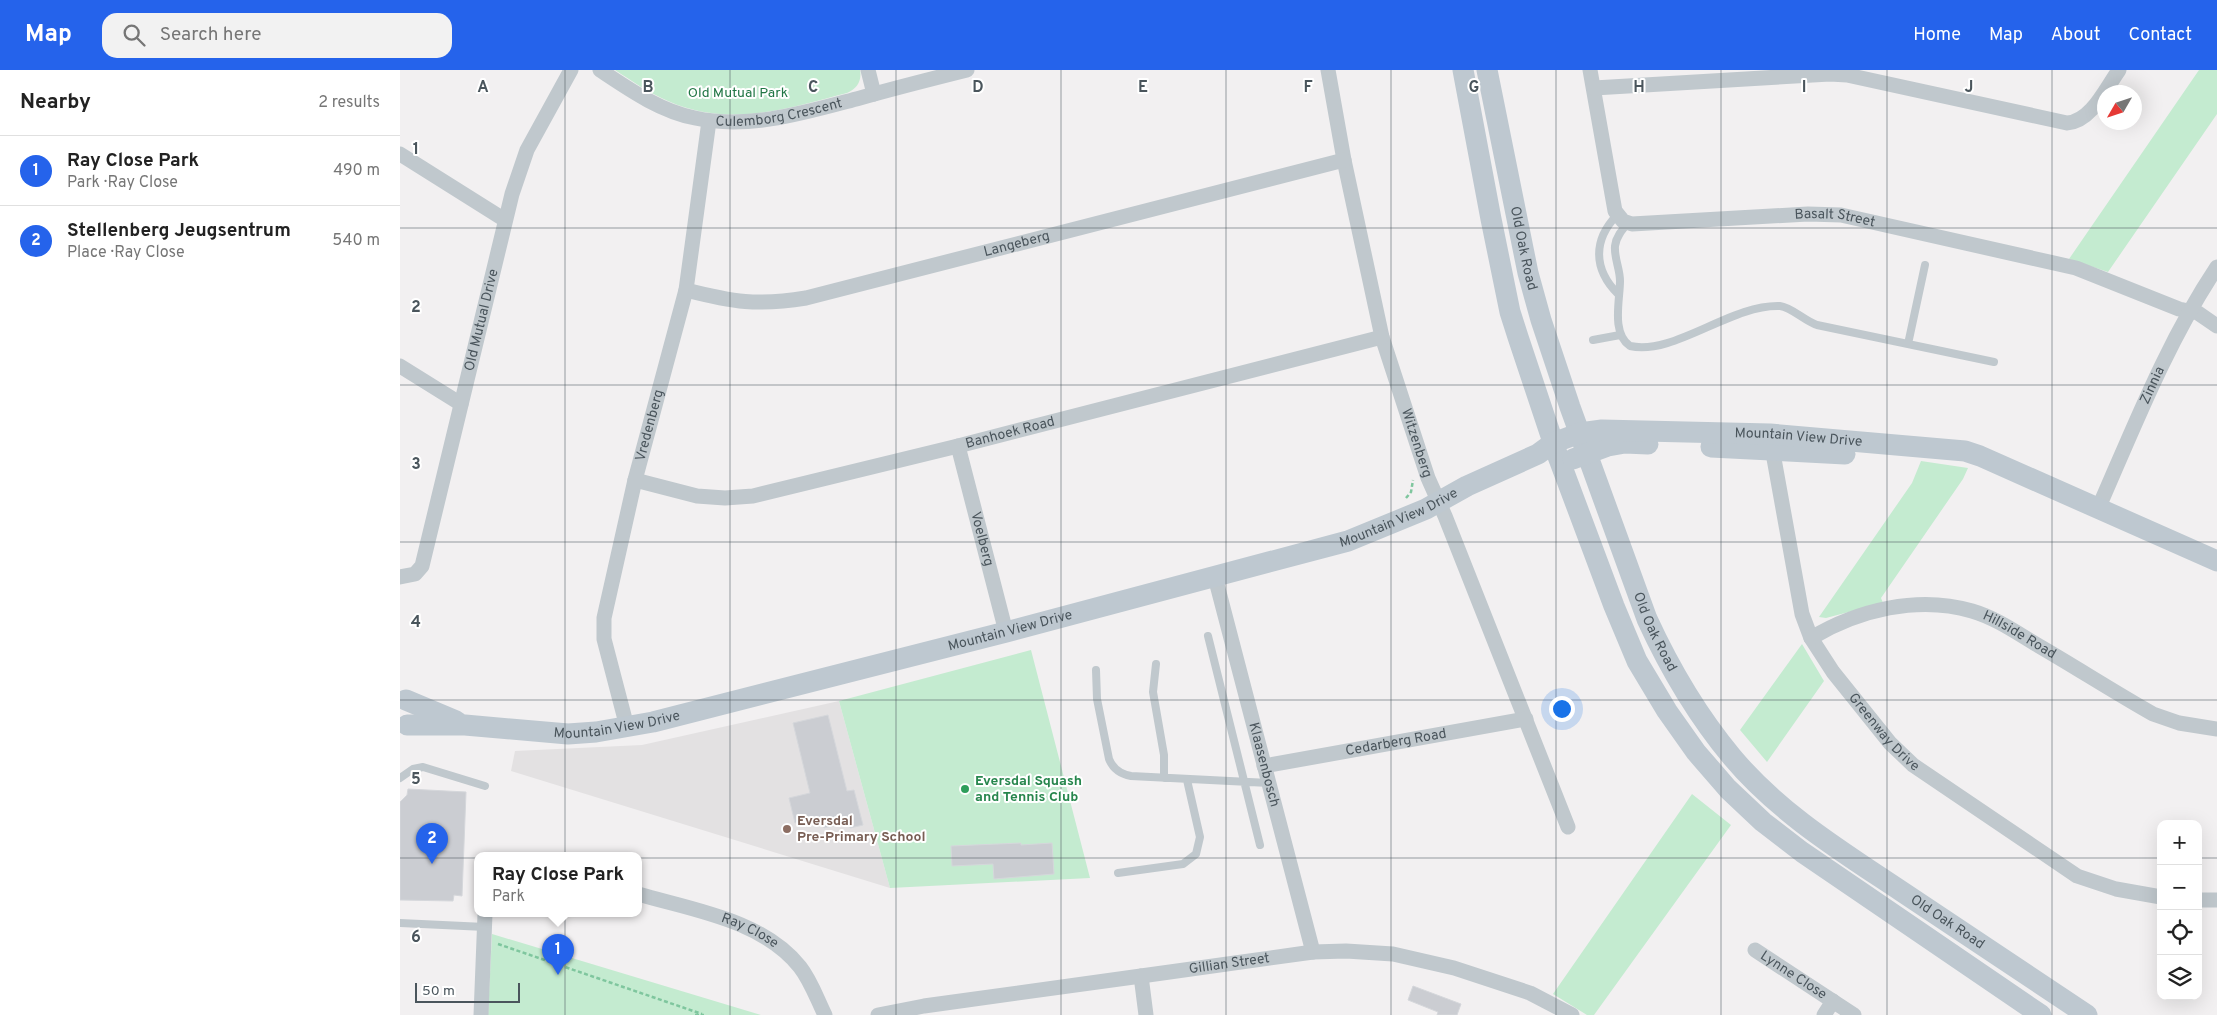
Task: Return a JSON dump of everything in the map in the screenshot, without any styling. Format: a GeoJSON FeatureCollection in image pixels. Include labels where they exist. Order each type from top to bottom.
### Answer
{"type":"FeatureCollection","features":[{"type":"Feature","properties":{"kind":"main road","name":"Old Oak Road"},"geometry":{"type":"LineString","coordinates":[[1463,70],[1510,312],[1551,453],[1637,661],[1667,712],[1696,752],[1735,795],[1763,822],[1802,852],[2042,1015]]}},
{"type":"Feature","properties":{"kind":"main road","name":"Old Oak Road"},"geometry":{"type":"LineString","coordinates":[[1487,70],[1528,273],[1549,346],[1647,619],[1666,659],[1704,721],[1734,759],[1772,798],[1814,833],[2087,1015]]}},
{"type":"Feature","properties":{"kind":"main road","name":"Mountain View Drive"},"geometry":{"type":"LineString","coordinates":[[403,728],[465,725],[534,733],[568,734],[627,727],[1006,632],[1348,541],[1439,502],[1467,486],[1551,453],[1580,433],[1623,429],[1937,458],[2002,467],[2217,561]]}},
{"type":"Feature","properties":{"kind":"main road","name":"Mountain View Drive"},"geometry":{"type":"LineString","coordinates":[[1551,453],[1587,454],[1608,446],[1625,443],[1771,442]]}},
{"type":"Feature","properties":{"kind":"main road","name":"Mountain View Drive"},"geometry":{"type":"LineString","coordinates":[[403,697],[465,725]]}},
{"type":"Feature","properties":{"kind":"main road"},"geometry":{"type":"LineString","coordinates":[[403,697],[410,711],[403,728]]}},
{"type":"Feature","properties":{"kind":"street","name":"Old Mutual Drive"},"geometry":{"type":"LineString","coordinates":[[405,577],[422,566],[512,194],[527,150],[571,70]]}},
{"type":"Feature","properties":{"kind":"street","name":"Culemborg Crescent"},"geometry":{"type":"LineString","coordinates":[[600,70],[657,105],[680,114],[709,121],[739,122],[774,118],[967,70]]}},
{"type":"Feature","properties":{"kind":"street"},"geometry":{"type":"LineString","coordinates":[[868,70],[874,94]]}},
{"type":"Feature","properties":{"kind":"street","name":"Witzenberg"},"geometry":{"type":"LineString","coordinates":[[1328,70],[1344,160],[1382,337],[1425,470],[1568,827]]}},
{"type":"Feature","properties":{"kind":"street"},"geometry":{"type":"LineString","coordinates":[[1590,70],[1622,219]]}},
{"type":"Feature","properties":{"kind":"street"},"geometry":{"type":"LineString","coordinates":[[1594,88],[1830,74],[1847,75],[2074,123],[2087,114],[2119,70]]}},
{"type":"Feature","properties":{"kind":"street","name":"Vredenberg"},"geometry":{"type":"LineString","coordinates":[[627,727],[605,644],[606,608],[635,480],[686,290],[709,121]]}},
{"type":"Feature","properties":{"kind":"street"},"geometry":{"type":"LineString","coordinates":[[400,154],[505,220]]}},
{"type":"Feature","properties":{"kind":"street","name":"Langeberg"},"geometry":{"type":"LineString","coordinates":[[686,290],[738,302],[777,302],[806,298],[1344,160]]}},
{"type":"Feature","properties":{"kind":"street","name":"Basalt Street"},"geometry":{"type":"LineString","coordinates":[[1622,219],[1808,214],[1841,216],[2076,268],[2198,314],[2217,326]]}},
{"type":"Feature","properties":{"kind":"street","name":"Zinnia"},"geometry":{"type":"LineString","coordinates":[[2098,509],[2168,350],[2217,268]]}},
{"type":"Feature","properties":{"kind":"street","name":"Banhoek Road"},"geometry":{"type":"LineString","coordinates":[[635,480],[697,496],[725,498],[753,496],[958,446],[1382,337]]}},
{"type":"Feature","properties":{"kind":"street"},"geometry":{"type":"LineString","coordinates":[[400,366],[461,404]]}},
{"type":"Feature","properties":{"kind":"street","name":"Greenway Drive"},"geometry":{"type":"LineString","coordinates":[[1771,442],[1797,591],[1802,614],[1811,638],[1833,672],[1890,743],[1913,765],[2078,876],[2116,889],[2157,897]]}},
{"type":"Feature","properties":{"kind":"street","name":"Voelberg"},"geometry":{"type":"LineString","coordinates":[[958,446],[1006,632]]}},
{"type":"Feature","properties":{"kind":"street","name":"Klaasenbosch"},"geometry":{"type":"LineString","coordinates":[[1215,577],[1313,952]]}},
{"type":"Feature","properties":{"kind":"street","name":"Hillside Road"},"geometry":{"type":"LineString","coordinates":[[1811,638],[1838,624],[1898,606],[1913,604],[1958,607],[1999,622],[2153,714],[2217,730]]}},
{"type":"Feature","properties":{"kind":"street","name":"Cedarberg Road"},"geometry":{"type":"LineString","coordinates":[[1264,766],[1526,719]]}},
{"type":"Feature","properties":{"kind":"street","name":"Ray Close"},"geometry":{"type":"LineString","coordinates":[[642,895],[717,917],[750,929],[772,941],[801,969],[825,1015]]}},
{"type":"Feature","properties":{"kind":"street"},"geometry":{"type":"LineString","coordinates":[[2202,900],[2217,900]]}},
{"type":"Feature","properties":{"kind":"street"},"geometry":{"type":"LineString","coordinates":[[481,1015],[485,927]]}},
{"type":"Feature","properties":{"kind":"street","name":"Lynne Close"},"geometry":{"type":"LineString","coordinates":[[1755,950],[1854,1015]]}},
{"type":"Feature","properties":{"kind":"street","name":"Gillian Street"},"geometry":{"type":"LineString","coordinates":[[878,1015],[924,1006],[1313,952],[1371,952],[1393,954],[1454,968],[1530,993],[1572,1015]]}},
{"type":"Feature","properties":{"kind":"street"},"geometry":{"type":"LineString","coordinates":[[1141,976],[1146,1015]]}},
{"type":"Feature","properties":{"kind":"street","name":"Lynne Close"},"geometry":{"type":"LineString","coordinates":[[1824,1015],[1833,1001]]}},
{"type":"Feature","properties":{"kind":"lane"},"geometry":{"type":"LineString","coordinates":[[1618,294],[1603,275],[1599,247],[1604,229],[1622,219]]}},
{"type":"Feature","properties":{"kind":"lane"},"geometry":{"type":"LineString","coordinates":[[1622,219],[1615,247],[1620,281],[1618,294],[1620,335],[1630,346],[1646,347],[1667,343],[1736,314],[1781,306],[1791,309],[1805,320],[1817,325],[1994,362]]}},
{"type":"Feature","properties":{"kind":"lane"},"geometry":{"type":"LineString","coordinates":[[1908,344],[1924,265]]}},
{"type":"Feature","properties":{"kind":"lane"},"geometry":{"type":"LineString","coordinates":[[1593,340],[1620,335]]}},
{"type":"Feature","properties":{"kind":"lane"},"geometry":{"type":"LineString","coordinates":[[1208,636],[1260,845]]}},
{"type":"Feature","properties":{"kind":"lane"},"geometry":{"type":"LineString","coordinates":[[1156,664],[1154,692],[1164,755],[1164,778]]}},
{"type":"Feature","properties":{"kind":"lane"},"geometry":{"type":"LineString","coordinates":[[1096,670],[1096,699],[1112,764],[1120,773],[1187,780],[1269,783]]}},
{"type":"Feature","properties":{"kind":"lane"},"geometry":{"type":"LineString","coordinates":[[400,778],[413,768],[423,768],[485,786]]}},
{"type":"Feature","properties":{"kind":"lane"},"geometry":{"type":"LineString","coordinates":[[1118,873],[1183,864],[1196,854],[1200,837],[1187,780]]}},
{"type":"Feature","properties":{"kind":"lane"},"geometry":{"type":"LineString","coordinates":[[400,923],[485,927]]}},
{"type":"Feature","properties":{"kind":"path"},"geometry":{"type":"LineString","coordinates":[[1405,500],[1411,492],[1413,476]]}},
{"type":"Feature","properties":{"kind":"path"},"geometry":{"type":"LineString","coordinates":[[485,927],[703,1015]]}},
{"type":"Feature","properties":{"kind":"path"},"geometry":{"type":"LineString","coordinates":[[695,1015],[703,1015]]}},
{"type":"Feature","properties":{"kind":"shaded area","name":"Eversdal Pre-Primary School"},"geometry":{"type":"Polygon","coordinates":[[[839,701],[890,888],[511,771],[515,751],[642,745],[839,701]]]}},
{"type":"Feature","properties":{"kind":"green space","name":"Old Mutual Park"},"geometry":{"type":"Polygon","coordinates":[[[615,70],[860,70],[860,78],[854,89],[847,93],[780,110],[735,115],[691,109],[668,101],[647,91],[615,70]]]}},
{"type":"Feature","properties":{"kind":"green space"},"geometry":{"type":"Polygon","coordinates":[[[2199,70],[2217,70],[2217,114],[2108,272],[2069,259],[2199,70]]]}},
{"type":"Feature","properties":{"kind":"green space"},"geometry":{"type":"Polygon","coordinates":[[[1921,461],[1968,468],[1963,479],[1881,598],[1883,603],[1826,618],[1819,617],[1912,483],[1921,461]]]}},
{"type":"Feature","properties":{"kind":"green space"},"geometry":{"type":"Polygon","coordinates":[[[1802,644],[1824,681],[1767,762],[1740,730],[1802,644]]]}},
{"type":"Feature","properties":{"kind":"green space","name":"Eversdal Squash and Tennis Club"},"geometry":{"type":"Polygon","coordinates":[[[1031,650],[1090,878],[890,888],[839,701],[1031,650]]]}},
{"type":"Feature","properties":{"kind":"green space"},"geometry":{"type":"Polygon","coordinates":[[[1692,794],[1731,825],[1594,1015],[1587,1015],[1553,994],[1692,794]]]}},
{"type":"Feature","properties":{"kind":"green space"},"geometry":{"type":"Polygon","coordinates":[[[492,934],[761,1015],[488,1015],[492,934]]]}},
{"type":"Feature","properties":{"kind":"building"},"geometry":{"type":"Polygon","coordinates":[[[828,715],[847,791],[854,790],[863,825],[850,828],[849,822],[824,828],[822,821],[812,823],[811,819],[795,823],[789,798],[810,793],[793,723],[828,715]]]}},
{"type":"Feature","properties":{"kind":"building"},"geometry":{"type":"Polygon","coordinates":[[[408,789],[466,792],[462,896],[454,895],[453,901],[400,900],[400,802],[407,795],[408,789]]]}},
{"type":"Feature","properties":{"kind":"building"},"geometry":{"type":"Polygon","coordinates":[[[1021,843],[1021,845],[1052,843],[1054,874],[994,879],[993,864],[952,866],[951,846],[1021,843]]]}},
{"type":"Feature","properties":{"kind":"building"},"geometry":{"type":"Polygon","coordinates":[[[1413,986],[1461,1004],[1457,1015],[1437,1015],[1438,1012],[1408,1000],[1413,986]]]}},
{"type":"Feature","properties":{"kind":"place","name":"Eversdal Squash and Tennis Club"},"geometry":{"type":"Point","coordinates":[965,789]}},
{"type":"Feature","properties":{"kind":"place","name":"Eversdal Pre-Primary School"},"geometry":{"type":"Point","coordinates":[787,829]}},
{"type":"Feature","properties":{"kind":"place","name":"Stellenberg Jeugsentrum"},"geometry":{"type":"Point","coordinates":[432,864]}},
{"type":"Feature","properties":{"kind":"place","name":"Ray Close Park"},"geometry":{"type":"Point","coordinates":[558,975]}}]}
